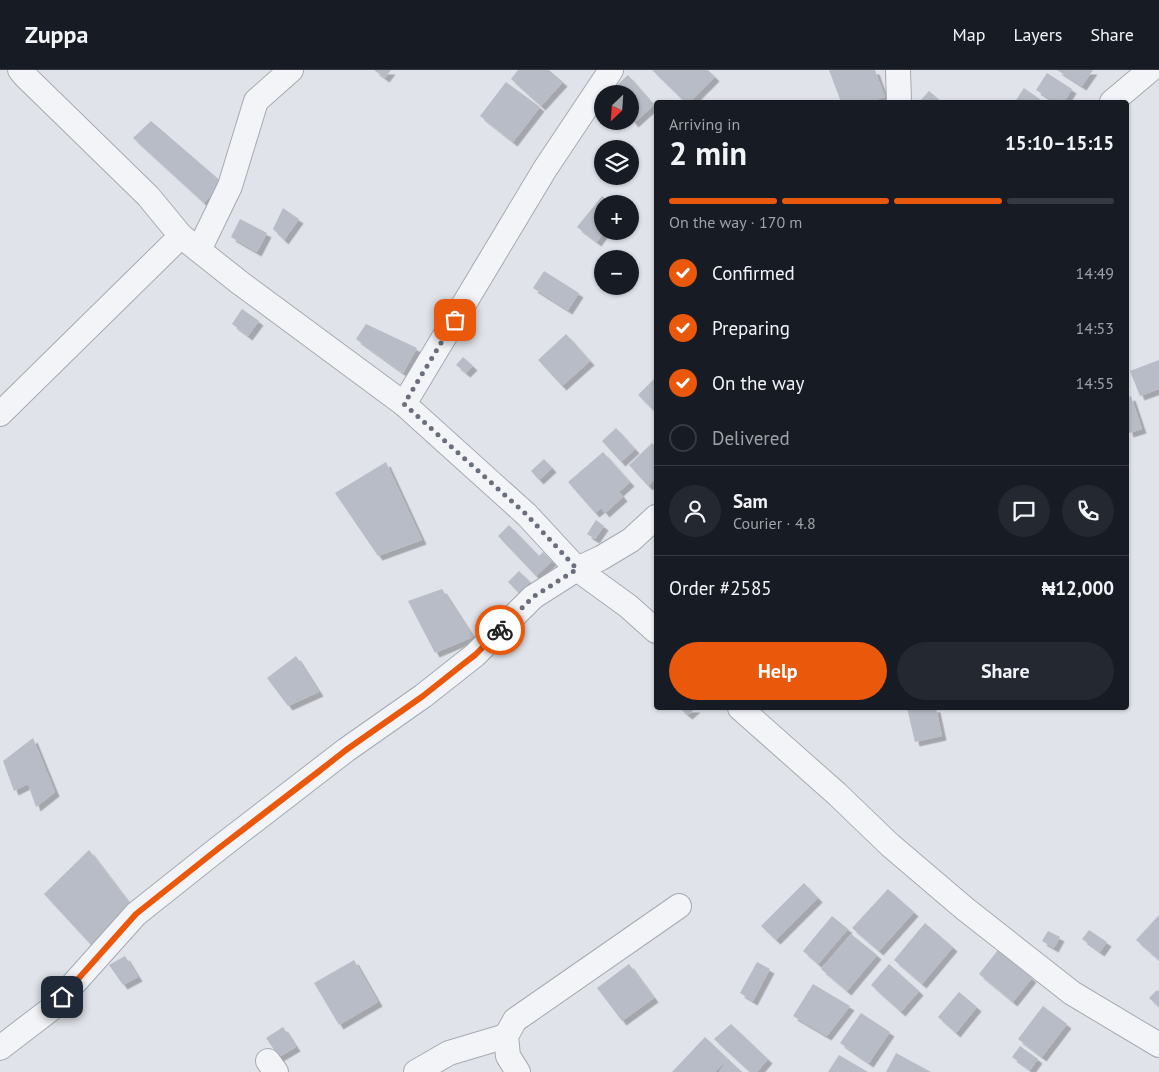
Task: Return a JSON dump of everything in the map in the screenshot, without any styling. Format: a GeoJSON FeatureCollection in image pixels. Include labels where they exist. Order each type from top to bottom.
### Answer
{"type":"FeatureCollection","features":[{"type":"Feature","properties":{"kind":"street"},"geometry":{"type":"LineString","coordinates":[[0,414],[190,243],[230,186],[256,101],[291,70]]}},
{"type":"Feature","properties":{"kind":"street"},"geometry":{"type":"LineString","coordinates":[[404,404],[545,169],[611,70]]}},
{"type":"Feature","properties":{"kind":"street"},"geometry":{"type":"LineString","coordinates":[[898,70],[899,100]]}},
{"type":"Feature","properties":{"kind":"street"},"geometry":{"type":"LineString","coordinates":[[1114,100],[1150,70]]}},
{"type":"Feature","properties":{"kind":"street"},"geometry":{"type":"LineString","coordinates":[[26,72],[148,196],[190,243],[239,282],[404,404],[527,515],[577,569],[628,606],[654,629]]}},
{"type":"Feature","properties":{"kind":"street"},"geometry":{"type":"LineString","coordinates":[[0,1048],[51,1009],[136,914],[331,761],[423,696],[475,655],[533,597],[577,569],[602,558],[631,540],[654,519]]}},
{"type":"Feature","properties":{"kind":"street"},"geometry":{"type":"LineString","coordinates":[[742,710],[837,794],[890,845],[964,908],[1072,994],[1159,1045]]}},
{"type":"Feature","properties":{"kind":"street"},"geometry":{"type":"LineString","coordinates":[[518,1072],[508,1056],[506,1036],[515,1020],[678,906]]}},
{"type":"Feature","properties":{"kind":"street"},"geometry":{"type":"LineString","coordinates":[[416,1072],[449,1053],[506,1036]]}},
{"type":"Feature","properties":{"kind":"building"},"geometry":{"type":"Polygon","coordinates":[[[374,70],[391,70],[385,78],[374,70]]]}},
{"type":"Feature","properties":{"kind":"building"},"geometry":{"type":"Polygon","coordinates":[[[518,70],[549,70],[563,82],[541,106],[511,79],[518,70]]]}},
{"type":"Feature","properties":{"kind":"building"},"geometry":{"type":"Polygon","coordinates":[[[652,70],[708,70],[715,77],[692,100],[683,100],[652,70]]]}},
{"type":"Feature","properties":{"kind":"building"},"geometry":{"type":"Polygon","coordinates":[[[829,70],[875,70],[885,97],[875,100],[840,100],[829,70]]]}},
{"type":"Feature","properties":{"kind":"building"},"geometry":{"type":"Polygon","coordinates":[[[1057,70],[1093,70],[1082,86],[1057,70]]]}},
{"type":"Feature","properties":{"kind":"building"},"geometry":{"type":"Polygon","coordinates":[[[1047,73],[1072,89],[1065,100],[1052,100],[1036,90],[1047,73]]]}},
{"type":"Feature","properties":{"kind":"building"},"geometry":{"type":"Polygon","coordinates":[[[628,75],[637,85],[617,85],[628,75]]]}},
{"type":"Feature","properties":{"kind":"building"},"geometry":{"type":"Polygon","coordinates":[[[506,82],[540,107],[513,142],[480,116],[506,82]]]}},
{"type":"Feature","properties":{"kind":"building"},"geometry":{"type":"Polygon","coordinates":[[[639,88],[654,105],[639,118],[639,88]]]}},
{"type":"Feature","properties":{"kind":"building"},"geometry":{"type":"Polygon","coordinates":[[[1024,88],[1041,100],[1016,100],[1024,88]]]}},
{"type":"Feature","properties":{"kind":"building"},"geometry":{"type":"Polygon","coordinates":[[[929,91],[940,100],[921,100],[929,91]]]}},
{"type":"Feature","properties":{"kind":"building"},"geometry":{"type":"Polygon","coordinates":[[[151,121],[223,183],[204,203],[133,138],[151,121]]]}},
{"type":"Feature","properties":{"kind":"building"},"geometry":{"type":"Polygon","coordinates":[[[594,206],[594,240],[577,227],[594,206]]]}},
{"type":"Feature","properties":{"kind":"building"},"geometry":{"type":"Polygon","coordinates":[[[283,208],[299,219],[284,240],[273,229],[283,208]]]}},
{"type":"Feature","properties":{"kind":"building"},"geometry":{"type":"Polygon","coordinates":[[[240,219],[267,233],[257,252],[231,237],[240,219]]]}},
{"type":"Feature","properties":{"kind":"building"},"geometry":{"type":"Polygon","coordinates":[[[544,271],[579,293],[568,310],[533,288],[544,271]]]}},
{"type":"Feature","properties":{"kind":"building"},"geometry":{"type":"Polygon","coordinates":[[[242,309],[259,321],[248,336],[232,324],[242,309]]]}},
{"type":"Feature","properties":{"kind":"building"},"geometry":{"type":"Polygon","coordinates":[[[366,324],[417,348],[403,373],[356,339],[366,324]]]}},
{"type":"Feature","properties":{"kind":"building"},"geometry":{"type":"Polygon","coordinates":[[[566,334],[590,361],[562,386],[538,360],[566,334]]]}},
{"type":"Feature","properties":{"kind":"building"},"geometry":{"type":"Polygon","coordinates":[[[463,357],[473,366],[466,373],[456,365],[463,357]]]}},
{"type":"Feature","properties":{"kind":"building"},"geometry":{"type":"Polygon","coordinates":[[[1159,360],[1159,389],[1140,396],[1130,371],[1159,360]]]}},
{"type":"Feature","properties":{"kind":"building"},"geometry":{"type":"Polygon","coordinates":[[[654,379],[654,411],[638,395],[654,379]]]}},
{"type":"Feature","properties":{"kind":"building"},"geometry":{"type":"Polygon","coordinates":[[[1131,396],[1142,429],[1129,433],[1129,397],[1131,396]]]}},
{"type":"Feature","properties":{"kind":"building"},"geometry":{"type":"Polygon","coordinates":[[[616,428],[635,449],[621,462],[602,441],[616,428]]]}},
{"type":"Feature","properties":{"kind":"building"},"geometry":{"type":"Polygon","coordinates":[[[652,443],[654,445],[654,480],[648,486],[629,465],[652,443]]]}},
{"type":"Feature","properties":{"kind":"building"},"geometry":{"type":"Polygon","coordinates":[[[603,452],[630,482],[619,492],[623,497],[605,513],[601,508],[595,513],[568,482],[603,452]]]}},
{"type":"Feature","properties":{"kind":"building"},"geometry":{"type":"Polygon","coordinates":[[[544,459],[552,468],[539,480],[531,471],[544,459]]]}},
{"type":"Feature","properties":{"kind":"building"},"geometry":{"type":"Polygon","coordinates":[[[386,462],[422,540],[378,556],[335,493],[386,462]]]}},
{"type":"Feature","properties":{"kind":"building"},"geometry":{"type":"Polygon","coordinates":[[[596,520],[604,526],[595,539],[587,534],[596,520]]]}},
{"type":"Feature","properties":{"kind":"building"},"geometry":{"type":"Polygon","coordinates":[[[509,525],[539,556],[543,552],[552,561],[536,576],[498,536],[509,525]]]}},
{"type":"Feature","properties":{"kind":"building"},"geometry":{"type":"Polygon","coordinates":[[[519,571],[530,582],[519,593],[508,582],[519,571]]]}},
{"type":"Feature","properties":{"kind":"building"},"geometry":{"type":"Polygon","coordinates":[[[442,589],[473,637],[435,653],[408,601],[442,589]]]}},
{"type":"Feature","properties":{"kind":"building"},"geometry":{"type":"Polygon","coordinates":[[[296,656],[319,692],[288,706],[267,678],[296,656]]]}},
{"type":"Feature","properties":{"kind":"building"},"geometry":{"type":"Polygon","coordinates":[[[682,710],[694,710],[688,715],[682,710]]]}},
{"type":"Feature","properties":{"kind":"building"},"geometry":{"type":"Polygon","coordinates":[[[907,710],[936,710],[942,736],[915,742],[907,710]]]}},
{"type":"Feature","properties":{"kind":"building"},"geometry":{"type":"Polygon","coordinates":[[[33,738],[55,792],[36,807],[28,784],[14,791],[3,761],[33,738]]]}},
{"type":"Feature","properties":{"kind":"building"},"geometry":{"type":"Polygon","coordinates":[[[89,850],[133,908],[92,946],[44,894],[89,850]]]}},
{"type":"Feature","properties":{"kind":"building"},"geometry":{"type":"Polygon","coordinates":[[[804,883],[818,898],[776,940],[761,926],[804,883]]]}},
{"type":"Feature","properties":{"kind":"building"},"geometry":{"type":"Polygon","coordinates":[[[888,889],[914,912],[879,951],[852,928],[888,889]]]}},
{"type":"Feature","properties":{"kind":"building"},"geometry":{"type":"Polygon","coordinates":[[[1159,915],[1159,960],[1136,940],[1159,915]]]}},
{"type":"Feature","properties":{"kind":"building"},"geometry":{"type":"Polygon","coordinates":[[[832,916],[848,929],[818,964],[803,951],[832,916]]]}},
{"type":"Feature","properties":{"kind":"building"},"geometry":{"type":"Polygon","coordinates":[[[925,923],[953,947],[922,984],[894,960],[925,923]]]}},
{"type":"Feature","properties":{"kind":"building"},"geometry":{"type":"Polygon","coordinates":[[[1089,930],[1107,942],[1100,952],[1082,939],[1089,930]]]}},
{"type":"Feature","properties":{"kind":"building"},"geometry":{"type":"Polygon","coordinates":[[[1048,931],[1060,937],[1054,948],[1042,941],[1048,931]]]}},
{"type":"Feature","properties":{"kind":"building"},"geometry":{"type":"Polygon","coordinates":[[[851,934],[877,955],[847,991],[821,969],[851,934]]]}},
{"type":"Feature","properties":{"kind":"building"},"geometry":{"type":"Polygon","coordinates":[[[998,950],[1032,978],[1013,1002],[979,974],[998,950]]]}},
{"type":"Feature","properties":{"kind":"building"},"geometry":{"type":"Polygon","coordinates":[[[125,956],[138,977],[123,985],[109,965],[125,956]]]}},
{"type":"Feature","properties":{"kind":"building"},"geometry":{"type":"Polygon","coordinates":[[[354,960],[378,1002],[339,1025],[314,983],[354,960]]]}},
{"type":"Feature","properties":{"kind":"building"},"geometry":{"type":"Polygon","coordinates":[[[757,962],[770,969],[753,1001],[740,993],[757,962]]]}},
{"type":"Feature","properties":{"kind":"building"},"geometry":{"type":"Polygon","coordinates":[[[629,964],[654,998],[622,1021],[597,988],[629,964]]]}},
{"type":"Feature","properties":{"kind":"building"},"geometry":{"type":"Polygon","coordinates":[[[889,964],[919,991],[901,1012],[871,985],[889,964]]]}},
{"type":"Feature","properties":{"kind":"building"},"geometry":{"type":"Polygon","coordinates":[[[813,984],[850,1006],[827,1036],[793,1016],[813,984]]]}},
{"type":"Feature","properties":{"kind":"building"},"geometry":{"type":"Polygon","coordinates":[[[1157,990],[1159,992],[1159,1007],[1149,998],[1157,990]]]}},
{"type":"Feature","properties":{"kind":"building"},"geometry":{"type":"Polygon","coordinates":[[[959,992],[977,1007],[956,1033],[938,1017],[959,992]]]}},
{"type":"Feature","properties":{"kind":"building"},"geometry":{"type":"Polygon","coordinates":[[[1043,1006],[1067,1024],[1042,1057],[1018,1039],[1043,1006]]]}},
{"type":"Feature","properties":{"kind":"building"},"geometry":{"type":"Polygon","coordinates":[[[861,1013],[890,1032],[869,1063],[840,1043],[861,1013]]]}},
{"type":"Feature","properties":{"kind":"building"},"geometry":{"type":"Polygon","coordinates":[[[731,1024],[768,1059],[757,1072],[750,1072],[714,1039],[731,1024]]]}},
{"type":"Feature","properties":{"kind":"building"},"geometry":{"type":"Polygon","coordinates":[[[283,1027],[296,1047],[279,1057],[266,1038],[283,1027]]]}},
{"type":"Feature","properties":{"kind":"building"},"geometry":{"type":"Polygon","coordinates":[[[705,1037],[728,1059],[715,1072],[672,1072],[705,1037]]]}},
{"type":"Feature","properties":{"kind":"building"},"geometry":{"type":"Polygon","coordinates":[[[1020,1046],[1038,1059],[1030,1070],[1012,1057],[1020,1046]]]}},
{"type":"Feature","properties":{"kind":"building"},"geometry":{"type":"Polygon","coordinates":[[[896,1053],[931,1072],[886,1072],[896,1053]]]}},
{"type":"Feature","properties":{"kind":"building"},"geometry":{"type":"Polygon","coordinates":[[[839,1055],[868,1072],[828,1072],[839,1055]]]}},
{"type":"Feature","properties":{"kind":"building"},"geometry":{"type":"Polygon","coordinates":[[[728,1059],[742,1072],[719,1072],[728,1059]]]}},
{"type":"Feature","properties":{"kind":"way so far"},"geometry":{"type":"LineString","coordinates":[[455,320],[404,404],[527,515],[577,569],[533,597],[500,630]]}},
{"type":"Feature","properties":{"kind":"route"},"geometry":{"type":"LineString","coordinates":[[62,997],[136,914],[346,750],[423,696],[475,655],[500,630]]}}]}
